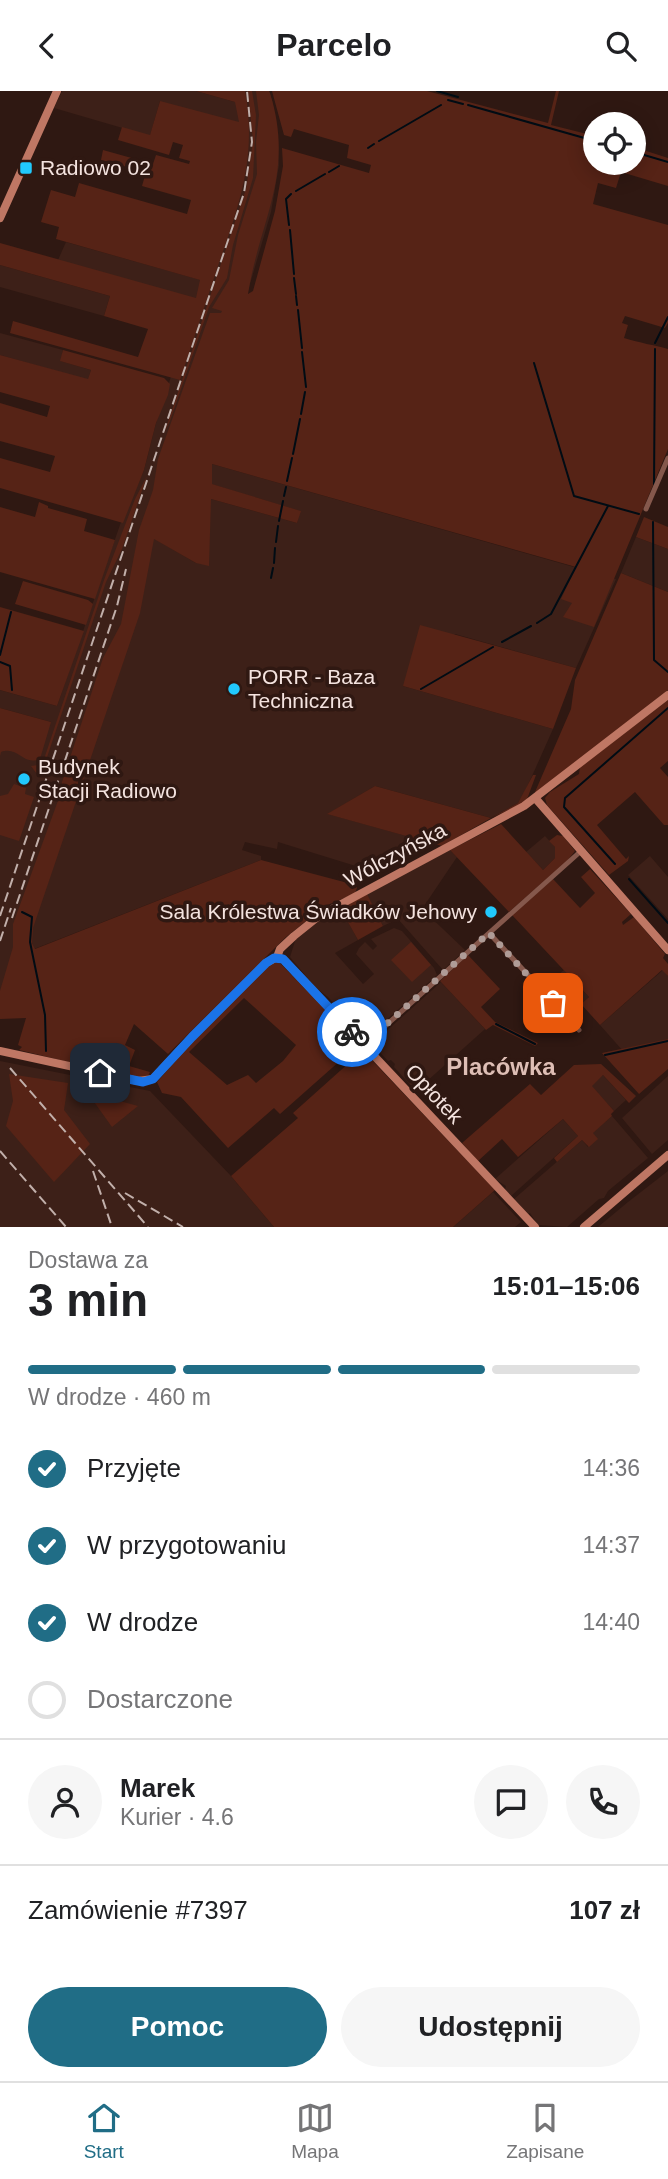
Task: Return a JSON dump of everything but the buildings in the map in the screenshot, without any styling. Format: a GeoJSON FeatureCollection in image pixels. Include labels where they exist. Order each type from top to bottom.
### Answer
{"type":"FeatureCollection","features":[{"type":"Feature","properties":{"kind":"street"},"geometry":{"type":"LineString","coordinates":[[0,216],[57,91]]}},
{"type":"Feature","properties":{"kind":"street"},"geometry":{"type":"LineString","coordinates":[[646,509],[668,457]]}},
{"type":"Feature","properties":{"kind":"street","name":"Wólczyńska"},"geometry":{"type":"LineString","coordinates":[[0,1051],[148,1082],[266,963],[277,957],[280,949],[319,916],[536,799],[668,695]]}},
{"type":"Feature","properties":{"kind":"street"},"geometry":{"type":"LineString","coordinates":[[536,799],[668,950]]}},
{"type":"Feature","properties":{"kind":"street"},"geometry":{"type":"LineString","coordinates":[[363,1045],[581,851]]}},
{"type":"Feature","properties":{"kind":"street"},"geometry":{"type":"LineString","coordinates":[[489,933],[579,1030]]}},
{"type":"Feature","properties":{"kind":"street","name":"Opłotek"},"geometry":{"type":"LineString","coordinates":[[277,957],[283,959],[535,1227]]}},
{"type":"Feature","properties":{"kind":"street"},"geometry":{"type":"LineString","coordinates":[[584,1227],[668,1155]]}},
{"type":"Feature","properties":{"kind":"shaded area"},"geometry":{"type":"Polygon","coordinates":[[[62,91],[196,91],[235,102],[235,91],[269,91],[273,104],[279,165],[271,212],[247,294],[155,539],[196,563],[211,499],[297,523],[300,511],[211,484],[212,464],[616,579],[576,668],[455,634],[403,686],[553,729],[518,803],[491,818],[375,786],[328,814],[414,838],[359,867],[278,842],[277,849],[245,842],[242,850],[261,856],[261,860],[34,949],[32,943],[0,1006],[0,747],[51,722],[0,708],[0,690],[57,706],[121,522],[144,470],[156,423],[196,299],[58,260],[66,242],[201,280],[221,208],[160,101],[150,136],[54,108],[62,91]]]}},
{"type":"Feature","properties":{"kind":"shaded area"},"geometry":{"type":"Polygon","coordinates":[[[196,91],[245,91],[248,158],[240,199],[180,380],[10,333],[13,321],[138,357],[148,329],[104,316],[110,296],[0,265],[0,243],[196,298],[200,280],[56,239],[59,227],[41,222],[51,190],[75,197],[79,183],[187,214],[191,200],[142,186],[146,172],[101,160],[103,150],[153,164],[156,155],[189,164],[190,161],[179,158],[183,145],[173,142],[169,155],[118,140],[122,127],[150,135],[160,101],[239,122],[235,102],[196,91]]]}},
{"type":"Feature","properties":{"kind":"shaded area"},"geometry":{"type":"Polygon","coordinates":[[[248,91],[252,91],[256,115],[253,178],[233,245],[227,278],[209,307],[165,431],[246,189],[253,141],[248,91]]]}},
{"type":"Feature","properties":{"kind":"shaded area"},"geometry":{"type":"Polygon","coordinates":[[[256,91],[269,91],[277,122],[277,172],[248,294],[253,291],[275,211],[283,166],[282,148],[369,173],[371,165],[347,158],[349,145],[294,129],[291,137],[284,135],[272,91],[427,91],[548,123],[556,91],[559,91],[551,125],[583,133],[583,175],[620,175],[616,188],[598,183],[593,204],[668,225],[668,323],[665,328],[625,316],[622,323],[628,325],[624,338],[668,349],[668,449],[594,627],[563,617],[572,603],[561,599],[576,567],[212,464],[212,484],[301,511],[297,523],[211,499],[209,566],[196,563],[154,539],[140,613],[33,928],[32,943],[35,949],[261,860],[344,882],[356,882],[357,888],[355,893],[325,906],[286,937],[168,1054],[134,1024],[125,1045],[135,1050],[129,1066],[150,1072],[148,1076],[134,1078],[19,1050],[22,1047],[18,1045],[26,1018],[0,1019],[0,991],[13,947],[13,924],[59,798],[103,658],[121,624],[139,530],[153,490],[158,459],[210,313],[222,311],[212,308],[229,280],[238,235],[257,174],[259,115],[256,91]]]}},
{"type":"Feature","properties":{"kind":"shaded area"},"geometry":{"type":"Polygon","coordinates":[[[646,151],[668,158],[668,186],[631,175],[646,175],[646,151]]]}},
{"type":"Feature","properties":{"kind":"shaded area"},"geometry":{"type":"Polygon","coordinates":[[[0,265],[110,296],[104,316],[0,287],[0,265]]]}},
{"type":"Feature","properties":{"kind":"shaded area"},"geometry":{"type":"Polygon","coordinates":[[[0,333],[63,350],[61,361],[91,370],[88,380],[0,355],[0,333]]]}},
{"type":"Feature","properties":{"kind":"shaded area"},"geometry":{"type":"Polygon","coordinates":[[[63,350],[164,378],[170,384],[156,423],[144,470],[123,523],[0,488],[0,458],[50,472],[55,456],[0,441],[0,403],[47,417],[50,406],[0,392],[0,355],[88,379],[91,370],[60,361],[63,350]]]}},
{"type":"Feature","properties":{"kind":"shaded area"},"geometry":{"type":"Polygon","coordinates":[[[147,476],[122,549],[106,582],[40,778],[31,766],[38,765],[44,759],[104,580],[135,499],[147,476]]]}},
{"type":"Feature","properties":{"kind":"shaded area"},"geometry":{"type":"Polygon","coordinates":[[[39,502],[48,508],[87,519],[84,531],[115,540],[95,599],[0,572],[0,507],[35,517],[39,502]]]}},
{"type":"Feature","properties":{"kind":"shaded area"},"geometry":{"type":"Polygon","coordinates":[[[644,517],[668,527],[668,549],[636,537],[644,517]]]}},
{"type":"Feature","properties":{"kind":"shaded area"},"geometry":{"type":"Polygon","coordinates":[[[636,537],[668,549],[668,592],[621,573],[636,537]]]}},
{"type":"Feature","properties":{"kind":"shaded area"},"geometry":{"type":"Polygon","coordinates":[[[621,573],[668,592],[668,690],[535,792],[571,709],[575,680],[621,573]]]}},
{"type":"Feature","properties":{"kind":"shaded area"},"geometry":{"type":"Polygon","coordinates":[[[23,581],[88,600],[93,604],[86,625],[15,604],[23,581]]]}},
{"type":"Feature","properties":{"kind":"shaded area"},"geometry":{"type":"Polygon","coordinates":[[[0,607],[84,631],[57,706],[0,690],[0,607]]]}},
{"type":"Feature","properties":{"kind":"shaded area"},"geometry":{"type":"Polygon","coordinates":[[[420,625],[576,668],[553,729],[403,686],[420,625]]]}},
{"type":"Feature","properties":{"kind":"shaded area"},"geometry":{"type":"Polygon","coordinates":[[[668,700],[668,761],[660,768],[668,777],[668,825],[664,825],[635,792],[597,825],[626,859],[629,856],[628,861],[609,875],[547,805],[545,798],[579,774],[580,767],[668,700]]]}},
{"type":"Feature","properties":{"kind":"shaded area"},"geometry":{"type":"Polygon","coordinates":[[[0,708],[51,722],[40,759],[29,760],[7,751],[1,752],[0,756],[0,708]]]}},
{"type":"Feature","properties":{"kind":"shaded area"},"geometry":{"type":"Polygon","coordinates":[[[533,775],[536,775],[526,802],[491,818],[518,803],[533,775]]]}},
{"type":"Feature","properties":{"kind":"shaded area"},"geometry":{"type":"Polygon","coordinates":[[[14,784],[26,788],[25,794],[34,797],[19,841],[0,835],[0,796],[8,794],[14,784]]]}},
{"type":"Feature","properties":{"kind":"shaded area"},"geometry":{"type":"Polygon","coordinates":[[[375,786],[491,818],[442,846],[327,814],[375,786]]]}},
{"type":"Feature","properties":{"kind":"shaded area"},"geometry":{"type":"Polygon","coordinates":[[[501,824],[543,870],[555,858],[555,847],[549,841],[557,835],[563,836],[575,851],[509,912],[450,850],[501,824]]]}},
{"type":"Feature","properties":{"kind":"shaded area"},"geometry":{"type":"Polygon","coordinates":[[[545,836],[555,847],[555,858],[543,870],[526,852],[545,836]]]}},
{"type":"Feature","properties":{"kind":"shaded area"},"geometry":{"type":"Polygon","coordinates":[[[450,850],[457,857],[422,909],[465,950],[443,970],[398,919],[383,926],[366,894],[450,850]]]}},
{"type":"Feature","properties":{"kind":"shaded area"},"geometry":{"type":"Polygon","coordinates":[[[650,856],[668,877],[668,919],[628,875],[650,856]]]}},
{"type":"Feature","properties":{"kind":"shaded area"},"geometry":{"type":"Polygon","coordinates":[[[590,869],[631,914],[622,922],[623,925],[634,917],[665,954],[663,958],[668,964],[668,976],[662,970],[600,1025],[581,1004],[589,997],[512,915],[553,879],[580,908],[595,893],[581,877],[590,869]]]}},
{"type":"Feature","properties":{"kind":"shaded area"},"geometry":{"type":"Polygon","coordinates":[[[367,894],[383,926],[358,940],[340,908],[367,894]]]}},
{"type":"Feature","properties":{"kind":"shaded area"},"geometry":{"type":"Polygon","coordinates":[[[341,909],[358,940],[335,953],[363,984],[374,974],[356,954],[359,948],[365,942],[373,950],[377,946],[371,939],[394,928],[402,931],[437,975],[365,1039],[290,957],[296,938],[341,909]]]}},
{"type":"Feature","properties":{"kind":"shaded area"},"geometry":{"type":"Polygon","coordinates":[[[411,942],[431,965],[412,982],[391,960],[411,942]]]}},
{"type":"Feature","properties":{"kind":"shaded area"},"geometry":{"type":"Polygon","coordinates":[[[468,955],[500,989],[481,1007],[495,1022],[538,1043],[535,1046],[493,1025],[486,1030],[440,981],[468,955]]]}},
{"type":"Feature","properties":{"kind":"shaded area"},"geometry":{"type":"Polygon","coordinates":[[[272,963],[281,964],[359,1044],[280,1114],[274,1108],[228,1148],[181,1097],[162,1093],[157,1082],[272,963]],[[244,998],[189,1052],[227,1085],[248,1075],[256,1083],[283,1061],[296,1045],[244,998]]]}},
{"type":"Feature","properties":{"kind":"shaded area"},"geometry":{"type":"Polygon","coordinates":[[[564,970],[589,997],[568,1016],[543,988],[564,970]]]}},
{"type":"Feature","properties":{"kind":"shaded area"},"geometry":{"type":"Polygon","coordinates":[[[663,970],[668,976],[668,1039],[623,1051],[600,1025],[663,970]]]}},
{"type":"Feature","properties":{"kind":"shaded area"},"geometry":{"type":"Polygon","coordinates":[[[441,982],[485,1029],[416,1091],[394,1067],[395,1064],[391,1060],[388,1061],[372,1044],[441,982]]]}},
{"type":"Feature","properties":{"kind":"shaded area"},"geometry":{"type":"Polygon","coordinates":[[[668,1039],[668,1069],[639,1094],[602,1053],[668,1039]]]}},
{"type":"Feature","properties":{"kind":"shaded area"},"geometry":{"type":"Polygon","coordinates":[[[360,1053],[365,1053],[495,1190],[453,1227],[274,1227],[231,1176],[298,1118],[293,1113],[360,1053]]]}},
{"type":"Feature","properties":{"kind":"shaded area"},"geometry":{"type":"Polygon","coordinates":[[[0,1061],[150,1091],[231,1176],[274,1227],[0,1227],[0,1061]]]}},
{"type":"Feature","properties":{"kind":"shaded area"},"geometry":{"type":"Polygon","coordinates":[[[601,1064],[636,1096],[629,1103],[603,1075],[592,1086],[614,1111],[593,1133],[598,1139],[589,1147],[582,1140],[557,1162],[554,1158],[578,1136],[563,1119],[518,1157],[502,1139],[478,1161],[462,1143],[530,1084],[541,1095],[574,1065],[601,1064]]]}},
{"type":"Feature","properties":{"kind":"shaded area"},"geometry":{"type":"Polygon","coordinates":[[[9,1074],[68,1083],[64,1110],[90,1144],[54,1182],[6,1126],[13,1101],[9,1074]]]}},
{"type":"Feature","properties":{"kind":"shaded area"},"geometry":{"type":"Polygon","coordinates":[[[603,1075],[626,1100],[614,1111],[591,1086],[603,1075]]]}},
{"type":"Feature","properties":{"kind":"shaded area"},"geometry":{"type":"Polygon","coordinates":[[[668,1076],[668,1140],[652,1154],[622,1118],[668,1076]]]}},
{"type":"Feature","properties":{"kind":"shaded area"},"geometry":{"type":"Polygon","coordinates":[[[87,1092],[138,1106],[112,1127],[87,1092]]]}},
{"type":"Feature","properties":{"kind":"shaded area"},"geometry":{"type":"Polygon","coordinates":[[[612,1116],[648,1158],[567,1227],[538,1225],[530,1213],[514,1199],[582,1140],[588,1147],[592,1133],[612,1116]]]}},
{"type":"Feature","properties":{"kind":"shaded area"},"geometry":{"type":"Polygon","coordinates":[[[563,1119],[578,1136],[511,1196],[505,1190],[506,1186],[495,1179],[563,1119]]]}},
{"type":"Feature","properties":{"kind":"shaded area"},"geometry":{"type":"Polygon","coordinates":[[[668,1171],[668,1227],[598,1227],[628,1202],[668,1171]]]}},
{"type":"Feature","properties":{"kind":"shaded area"},"geometry":{"type":"Polygon","coordinates":[[[493,1192],[521,1222],[515,1227],[453,1227],[493,1192]]]}},
{"type":"Feature","properties":{"kind":"waterway"},"geometry":{"type":"LineString","coordinates":[[437,91],[458,97]]}},
{"type":"Feature","properties":{"kind":"waterway"},"geometry":{"type":"LineString","coordinates":[[448,100],[463,104]]}},
{"type":"Feature","properties":{"kind":"waterway"},"geometry":{"type":"LineString","coordinates":[[379,141],[441,105]]}},
{"type":"Feature","properties":{"kind":"waterway"},"geometry":{"type":"LineString","coordinates":[[468,105],[583,138]]}},
{"type":"Feature","properties":{"kind":"waterway"},"geometry":{"type":"LineString","coordinates":[[368,148],[374,144]]}},
{"type":"Feature","properties":{"kind":"waterway"},"geometry":{"type":"LineString","coordinates":[[646,156],[668,162]]}},
{"type":"Feature","properties":{"kind":"waterway"},"geometry":{"type":"LineString","coordinates":[[329,172],[339,166]]}},
{"type":"Feature","properties":{"kind":"waterway"},"geometry":{"type":"LineString","coordinates":[[296,191],[325,174]]}},
{"type":"Feature","properties":{"kind":"waterway"},"geometry":{"type":"LineString","coordinates":[[289,225],[286,199],[291,194]]}},
{"type":"Feature","properties":{"kind":"waterway"},"geometry":{"type":"LineString","coordinates":[[290,230],[294,274]]}},
{"type":"Feature","properties":{"kind":"waterway"},"geometry":{"type":"LineString","coordinates":[[294,278],[296,294]]}},
{"type":"Feature","properties":{"kind":"waterway"},"geometry":{"type":"LineString","coordinates":[[296,296],[297,305]]}},
{"type":"Feature","properties":{"kind":"waterway"},"geometry":{"type":"LineString","coordinates":[[298,310],[302,348]]}},
{"type":"Feature","properties":{"kind":"waterway"},"geometry":{"type":"LineString","coordinates":[[655,343],[668,317]]}},
{"type":"Feature","properties":{"kind":"waterway"},"geometry":{"type":"LineString","coordinates":[[654,484],[655,349]]}},
{"type":"Feature","properties":{"kind":"waterway"},"geometry":{"type":"LineString","coordinates":[[302,352],[306,387]]}},
{"type":"Feature","properties":{"kind":"waterway"},"geometry":{"type":"LineString","coordinates":[[534,363],[574,496],[639,514]]}},
{"type":"Feature","properties":{"kind":"waterway"},"geometry":{"type":"LineString","coordinates":[[301,414],[305,392]]}},
{"type":"Feature","properties":{"kind":"waterway"},"geometry":{"type":"LineString","coordinates":[[293,454],[300,419]]}},
{"type":"Feature","properties":{"kind":"waterway"},"geometry":{"type":"LineString","coordinates":[[287,481],[292,458]]}},
{"type":"Feature","properties":{"kind":"waterway"},"geometry":{"type":"LineString","coordinates":[[284,496],[286,487]]}},
{"type":"Feature","properties":{"kind":"waterway"},"geometry":{"type":"LineString","coordinates":[[279,521],[283,501]]}},
{"type":"Feature","properties":{"kind":"waterway"},"geometry":{"type":"LineString","coordinates":[[537,623],[551,614],[608,506]]}},
{"type":"Feature","properties":{"kind":"waterway"},"geometry":{"type":"LineString","coordinates":[[653,522],[654,660],[668,672]]}},
{"type":"Feature","properties":{"kind":"waterway"},"geometry":{"type":"LineString","coordinates":[[276,542],[278,526]]}},
{"type":"Feature","properties":{"kind":"waterway"},"geometry":{"type":"LineString","coordinates":[[274,563],[275,548]]}},
{"type":"Feature","properties":{"kind":"waterway"},"geometry":{"type":"LineString","coordinates":[[271,578],[273,568]]}},
{"type":"Feature","properties":{"kind":"waterway"},"geometry":{"type":"LineString","coordinates":[[0,655],[11,612]]}},
{"type":"Feature","properties":{"kind":"waterway"},"geometry":{"type":"LineString","coordinates":[[502,642],[531,626]]}},
{"type":"Feature","properties":{"kind":"waterway"},"geometry":{"type":"LineString","coordinates":[[421,689],[493,647]]}},
{"type":"Feature","properties":{"kind":"waterway"},"geometry":{"type":"LineString","coordinates":[[0,662],[10,666],[12,690]]}},
{"type":"Feature","properties":{"kind":"waterway"},"geometry":{"type":"LineString","coordinates":[[615,864],[564,807],[565,798],[668,708]]}},
{"type":"Feature","properties":{"kind":"waterway"},"geometry":{"type":"LineString","coordinates":[[629,879],[668,923]]}},
{"type":"Feature","properties":{"kind":"waterway"},"geometry":{"type":"LineString","coordinates":[[22,912],[32,917],[30,942],[45,1015],[46,1051]]}},
{"type":"Feature","properties":{"kind":"waterway"},"geometry":{"type":"LineString","coordinates":[[496,1024],[535,1044]]}},
{"type":"Feature","properties":{"kind":"waterway"},"geometry":{"type":"LineString","coordinates":[[605,1055],[668,1041]]}},
{"type":"Feature","properties":{"kind":"railway"},"geometry":{"type":"LineString","coordinates":[[0,916],[244,193],[252,142],[247,91]]}},
{"type":"Feature","properties":{"kind":"railway"},"geometry":{"type":"LineString","coordinates":[[12,918],[117,606],[126,569]]}},
{"type":"Feature","properties":{"kind":"railway"},"geometry":{"type":"LineString","coordinates":[[0,941],[11,908]]}},
{"type":"Feature","properties":{"kind":"railway"},"geometry":{"type":"LineString","coordinates":[[10,1068],[148,1227]]}},
{"type":"Feature","properties":{"kind":"railway"},"geometry":{"type":"LineString","coordinates":[[0,1151],[66,1227]]}},
{"type":"Feature","properties":{"kind":"railway"},"geometry":{"type":"LineString","coordinates":[[93,1171],[112,1227]]}},
{"type":"Feature","properties":{"kind":"railway"},"geometry":{"type":"LineString","coordinates":[[125,1193],[183,1227]]}},
{"type":"Feature","properties":{"kind":"way so far"},"geometry":{"type":"LineString","coordinates":[[352,1032],[363,1045],[489,933],[553,1003]]}},
{"type":"Feature","properties":{"kind":"place","name":"Radiowo 02"},"geometry":{"type":"Point","coordinates":[26,168]}},
{"type":"Feature","properties":{"kind":"place","name":"PORR - Baza Techniczna"},"geometry":{"type":"Point","coordinates":[234,689]}},
{"type":"Feature","properties":{"kind":"place","name":"Budynek Stacji Radiowo"},"geometry":{"type":"Point","coordinates":[24,779]}},
{"type":"Feature","properties":{"kind":"place","name":"Sala Królestwa Świadków Jehowy"},"geometry":{"type":"Point","coordinates":[491,912]}},
{"type":"Feature","properties":{"kind":"district","name":"Placówka"},"geometry":{"type":"Point","coordinates":[501,1067]}},
{"type":"Feature","properties":{"kind":"route"},"geometry":{"type":"LineString","coordinates":[[100,1073],[143,1082],[153,1079],[266,963],[274,958],[283,959],[352,1032]]}}]}
